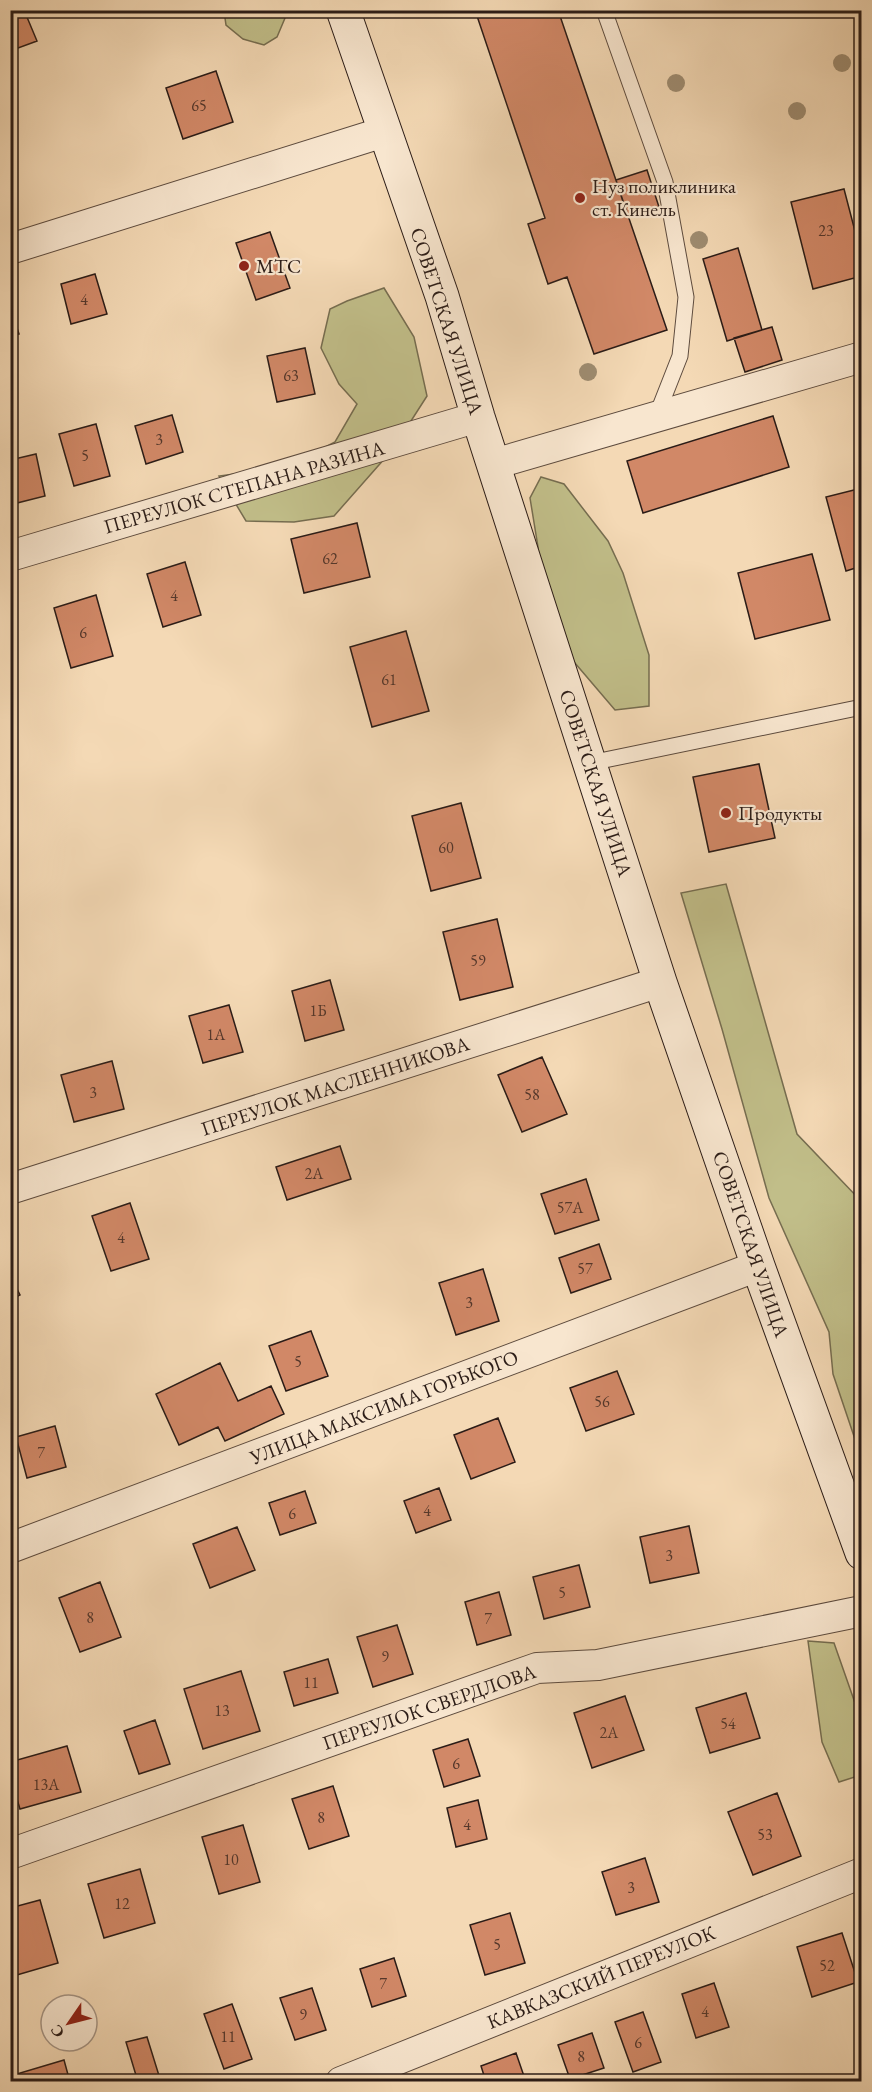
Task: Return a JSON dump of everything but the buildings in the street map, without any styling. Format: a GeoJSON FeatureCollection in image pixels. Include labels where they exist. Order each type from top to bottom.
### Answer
{"type":"FeatureCollection","features":[{"type":"Feature","properties":{"kind":"main road","name":"СОВЕТСКАЯ УЛИЦА"},"geometry":{"type":"LineString","coordinates":[[343,10],[442,296],[478,417],[660,982],[758,1266],[861,1552]]}},
{"type":"Feature","properties":{"kind":"street"},"geometry":{"type":"LineString","coordinates":[[10,249],[384,132]]}},
{"type":"Feature","properties":{"kind":"street"},"geometry":{"type":"LineString","coordinates":[[494,464],[861,357]]}},
{"type":"Feature","properties":{"kind":"street","name":"ПЕРЕУЛОК СТЕПАНА РАЗИНА"},"geometry":{"type":"LineString","coordinates":[[10,556],[478,417]]}},
{"type":"Feature","properties":{"kind":"street","name":"ПЕРЕУЛОК МАСЛЕННИКОВА"},"geometry":{"type":"LineString","coordinates":[[10,1189],[660,982]]}},
{"type":"Feature","properties":{"kind":"street","name":"УЛИЦА МАКСИМА ГОРЬКОГО"},"geometry":{"type":"LineString","coordinates":[[10,1548],[758,1266]]}},
{"type":"Feature","properties":{"kind":"street","name":"ПЕРЕУЛОК СВЕРДЛОВА"},"geometry":{"type":"LineString","coordinates":[[10,1854],[537,1668],[598,1665],[861,1611]]}},
{"type":"Feature","properties":{"kind":"street","name":"КАВКАЗСКИЙ ПЕРЕУЛОК"},"geometry":{"type":"LineString","coordinates":[[342,2082],[861,1873]]}},
{"type":"Feature","properties":{"kind":"lane"},"geometry":{"type":"LineString","coordinates":[[604,10],[665,182],[686,297],[680,356],[656,417]]}},
{"type":"Feature","properties":{"kind":"lane"},"geometry":{"type":"LineString","coordinates":[[590,763],[861,707]]}},
{"type":"Feature","properties":{"kind":"shaded area"},"geometry":{"type":"Polygon","coordinates":[[[224,10],[288,11],[277,37],[264,45],[243,39],[226,25],[224,10]]]}},
{"type":"Feature","properties":{"kind":"shaded area"},"geometry":{"type":"Polygon","coordinates":[[[384,288],[414,337],[427,396],[393,449],[334,516],[294,522],[246,521],[219,476],[287,467],[335,442],[357,404],[339,384],[321,348],[330,309],[384,288]]]}},
{"type":"Feature","properties":{"kind":"shaded area"},"geometry":{"type":"Polygon","coordinates":[[[541,477],[564,484],[608,541],[623,573],[649,655],[649,706],[615,710],[569,656],[544,606],[530,498],[541,477]]]}},
{"type":"Feature","properties":{"kind":"shaded area"},"geometry":{"type":"Polygon","coordinates":[[[726,884],[797,1134],[861,1201],[861,1457],[833,1374],[829,1332],[769,1198],[681,893],[726,884]]]}},
{"type":"Feature","properties":{"kind":"shaded area"},"geometry":{"type":"Polygon","coordinates":[[[808,1641],[834,1643],[855,1703],[861,1731],[861,1775],[839,1782],[822,1742],[808,1641]]]}},
{"type":"Feature","properties":{"kind":"place","name":"Нуз поликлиника ст. Кинель"},"geometry":{"type":"Point","coordinates":[580,198]}},
{"type":"Feature","properties":{"kind":"place","name":"МТС"},"geometry":{"type":"Point","coordinates":[244,266]}},
{"type":"Feature","properties":{"kind":"place","name":"Продукты"},"geometry":{"type":"Point","coordinates":[726,813]}}]}
